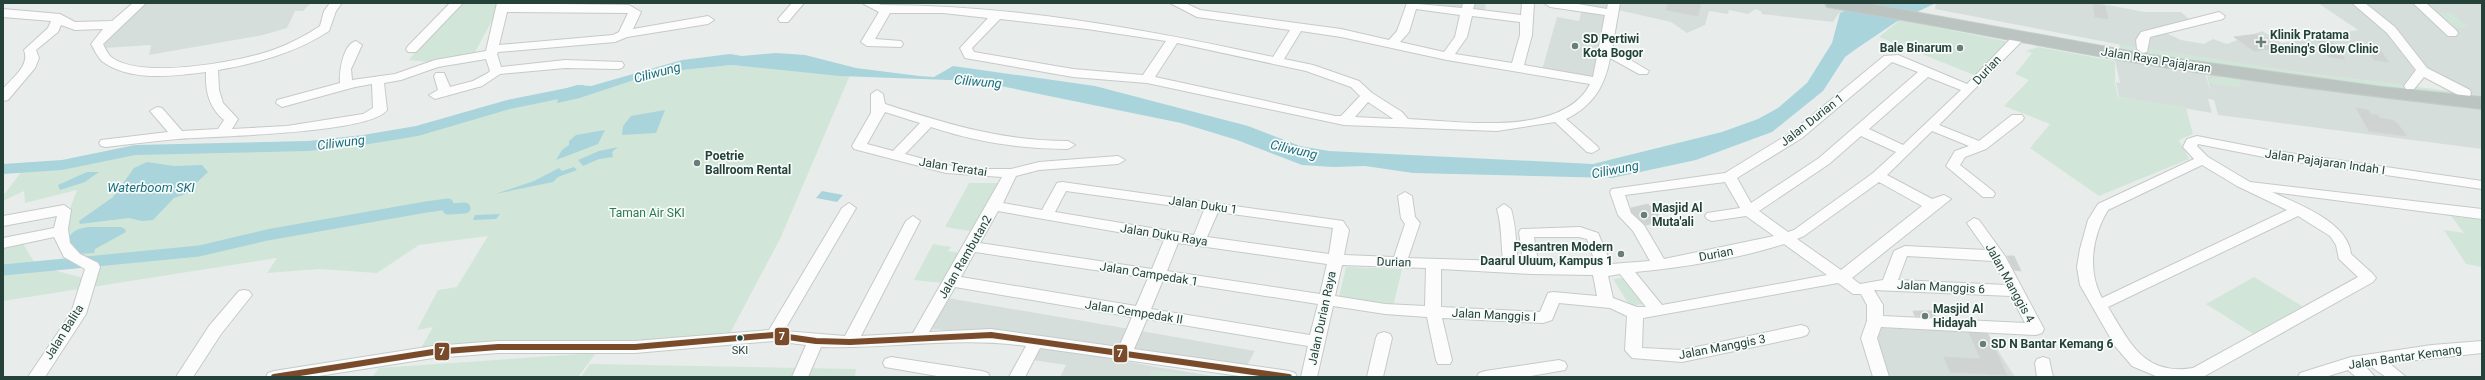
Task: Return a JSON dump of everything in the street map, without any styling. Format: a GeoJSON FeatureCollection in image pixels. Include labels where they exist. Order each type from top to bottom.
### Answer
{"type":"FeatureCollection","features":[{"type":"Feature","properties":{"kind":"highway","name":"Jalan Raya Pajajaran"},"geometry":{"type":"LineString","coordinates":[[1896,3],[2020,36],[2120,50],[2382,92],[2482,103]]}},
{"type":"Feature","properties":{"kind":"highway","name":"Jalan Raya Pajajaran"},"geometry":{"type":"LineString","coordinates":[[1840,4],[1934,14],[2120,50],[2143,49],[2473,94]]}},
{"type":"Feature","properties":{"kind":"street"},"geometry":{"type":"LineString","coordinates":[[140,3],[101,37],[97,44],[98,50],[108,61],[126,69],[174,71],[212,68],[242,63],[276,53],[323,30],[336,3]]}},
{"type":"Feature","properties":{"kind":"street"},"geometry":{"type":"LineString","coordinates":[[412,49],[457,3]]}},
{"type":"Feature","properties":{"kind":"street"},"geometry":{"type":"LineString","coordinates":[[784,19],[798,3]]}},
{"type":"Feature","properties":{"kind":"street"},"geometry":{"type":"LineString","coordinates":[[868,3],[879,9],[886,10],[944,6],[996,16],[1087,25],[1174,39],[1328,72],[1355,84],[1367,96],[1397,115],[1404,123]]}},
{"type":"Feature","properties":{"kind":"street"},"geometry":{"type":"LineString","coordinates":[[1176,3],[1198,13],[1298,28],[1344,28],[1393,44],[1447,56],[1517,66],[1597,81]]}},
{"type":"Feature","properties":{"kind":"street"},"geometry":{"type":"LineString","coordinates":[[1517,66],[1526,35],[1528,3]]}},
{"type":"Feature","properties":{"kind":"street"},"geometry":{"type":"LineString","coordinates":[[996,16],[966,48],[968,55],[1073,73],[1147,79],[1307,116],[1344,121],[1497,127],[1523,125],[1556,117],[1581,105],[1592,93],[1597,81],[1605,50],[1613,8],[1550,3]]}},
{"type":"Feature","properties":{"kind":"street"},"geometry":{"type":"LineString","coordinates":[[2358,3],[2391,30],[2423,71],[2473,94]]}},
{"type":"Feature","properties":{"kind":"street"},"geometry":{"type":"LineString","coordinates":[[2419,3],[2452,33]]}},
{"type":"Feature","properties":{"kind":"street"},"geometry":{"type":"LineString","coordinates":[[1393,44],[1403,32],[1411,5],[1469,7],[1526,19]]}},
{"type":"Feature","properties":{"kind":"street"},"geometry":{"type":"LineString","coordinates":[[440,76],[440,94],[485,81],[494,75],[496,71],[491,51],[503,6],[632,10],[635,12],[624,34]]}},
{"type":"Feature","properties":{"kind":"street"},"geometry":{"type":"LineString","coordinates":[[1447,56],[1461,37],[1469,7]]}},
{"type":"Feature","properties":{"kind":"street"},"geometry":{"type":"LineString","coordinates":[[886,10],[867,42],[897,44]]}},
{"type":"Feature","properties":{"kind":"street"},"geometry":{"type":"LineString","coordinates":[[3,13],[60,18],[68,25],[75,26],[114,25]]}},
{"type":"Feature","properties":{"kind":"street"},"geometry":{"type":"LineString","coordinates":[[2143,49],[2142,40],[2145,35],[2220,16]]}},
{"type":"Feature","properties":{"kind":"street"},"geometry":{"type":"LineString","coordinates":[[3,97],[31,65],[33,58],[30,50],[32,47],[54,29],[54,25],[60,18]]}},
{"type":"Feature","properties":{"kind":"street"},"geometry":{"type":"LineString","coordinates":[[282,103],[346,86],[397,77],[435,64],[491,51],[562,42],[615,38],[624,34],[708,20]]}},
{"type":"Feature","properties":{"kind":"street"},"geometry":{"type":"LineString","coordinates":[[1277,61],[1298,28]]}},
{"type":"Feature","properties":{"kind":"street","name":"Durian"},"geometry":{"type":"LineString","coordinates":[[1334,260],[1512,268],[1605,270],[1660,265],[1786,239],[1800,233],[1878,176],[1969,89],[2020,36]]}},
{"type":"Feature","properties":{"kind":"street"},"geometry":{"type":"LineString","coordinates":[[1147,79],[1174,39]]}},
{"type":"Feature","properties":{"kind":"street"},"geometry":{"type":"LineString","coordinates":[[562,42],[565,64]]}},
{"type":"Feature","properties":{"kind":"street"},"geometry":{"type":"LineString","coordinates":[[346,86],[345,69],[356,45]]}},
{"type":"Feature","properties":{"kind":"street"},"geometry":{"type":"LineString","coordinates":[[1605,50],[1643,71]]}},
{"type":"Feature","properties":{"kind":"street","name":"Jalan Durian 1"},"geometry":{"type":"LineString","coordinates":[[1729,177],[1797,135],[1891,58],[1927,71]]}},
{"type":"Feature","properties":{"kind":"street"},"geometry":{"type":"LineString","coordinates":[[496,71],[565,64],[569,66],[618,65]]}},
{"type":"Feature","properties":{"kind":"street"},"geometry":{"type":"LineString","coordinates":[[212,68],[211,85],[215,102],[217,107],[231,119],[223,132]]}},
{"type":"Feature","properties":{"kind":"street"},"geometry":{"type":"LineString","coordinates":[[1712,216],[1749,211],[1824,160],[1927,71],[1969,89]]}},
{"type":"Feature","properties":{"kind":"street"},"geometry":{"type":"LineString","coordinates":[[2410,86],[2416,76],[2423,71]]}},
{"type":"Feature","properties":{"kind":"street"},"geometry":{"type":"LineString","coordinates":[[106,143],[178,135],[287,130],[367,117],[380,110],[378,80]]}},
{"type":"Feature","properties":{"kind":"street"},"geometry":{"type":"LineString","coordinates":[[1344,121],[1367,96]]}},
{"type":"Feature","properties":{"kind":"street","name":"Jalan Teratai"},"geometry":{"type":"LineString","coordinates":[[929,122],[878,100],[878,113],[859,146],[946,169],[982,174],[1011,173],[1039,166],[1118,160]]}},
{"type":"Feature","properties":{"kind":"street"},"geometry":{"type":"LineString","coordinates":[[157,111],[178,135]]}},
{"type":"Feature","properties":{"kind":"street"},"geometry":{"type":"LineString","coordinates":[[1556,117],[1592,149]]}},
{"type":"Feature","properties":{"kind":"street"},"geometry":{"type":"LineString","coordinates":[[1988,194],[1953,166],[1960,154],[1981,146],[2017,118]]}},
{"type":"Feature","properties":{"kind":"street"},"geometry":{"type":"LineString","coordinates":[[896,156],[929,122],[958,132],[1008,143],[1032,146],[1068,143],[1071,164]]}},
{"type":"Feature","properties":{"kind":"street"},"geometry":{"type":"LineString","coordinates":[[1931,126],[1981,146]]}},
{"type":"Feature","properties":{"kind":"street"},"geometry":{"type":"LineString","coordinates":[[1860,130],[1905,151]]}},
{"type":"Feature","properties":{"kind":"street","name":"Jalan Pajajaran Indah I"},"geometry":{"type":"LineString","coordinates":[[2203,160],[2190,147],[2192,142],[2197,140],[2269,154],[2482,185]]}},
{"type":"Feature","properties":{"kind":"street"},"geometry":{"type":"LineString","coordinates":[[2203,160],[2242,183],[2299,210],[2335,233],[2343,245],[2344,256],[2368,278],[2197,373],[2170,374],[2138,361],[2127,351],[2100,305],[2085,273],[2097,214],[2103,207],[2203,160]]}},
{"type":"Feature","properties":{"kind":"street","name":"Jalan Rambutan2"},"geometry":{"type":"LineString","coordinates":[[917,340],[994,206],[1011,173]]}},
{"type":"Feature","properties":{"kind":"street"},"geometry":{"type":"LineString","coordinates":[[1634,313],[1658,311],[1842,277],[1938,202],[1878,176]]}},
{"type":"Feature","properties":{"kind":"street"},"geometry":{"type":"LineString","coordinates":[[1660,265],[1639,228],[1625,215],[1617,192],[1729,177],[1749,211],[1858,290]]}},
{"type":"Feature","properties":{"kind":"street"},"geometry":{"type":"LineString","coordinates":[[2242,183],[2482,214]]}},
{"type":"Feature","properties":{"kind":"street","name":"Jalan Duku 1"},"geometry":{"type":"LineString","coordinates":[[1046,215],[1062,186],[1338,224],[1342,230],[1334,260]]}},
{"type":"Feature","properties":{"kind":"street"},"geometry":{"type":"LineString","coordinates":[[1400,262],[1404,244],[1413,223],[1408,218],[1405,196]]}},
{"type":"Feature","properties":{"kind":"street","name":"Jalan Duku Raya"},"geometry":{"type":"LineString","coordinates":[[994,206],[1173,237],[1334,260]]}},
{"type":"Feature","properties":{"kind":"street"},"geometry":{"type":"LineString","coordinates":[[1200,240],[1213,206]]}},
{"type":"Feature","properties":{"kind":"street"},"geometry":{"type":"LineString","coordinates":[[774,335],[848,208]]}},
{"type":"Feature","properties":{"kind":"street"},"geometry":{"type":"LineString","coordinates":[[1504,209],[1508,223],[1507,236],[1512,268]]}},
{"type":"Feature","properties":{"kind":"street"},"geometry":{"type":"LineString","coordinates":[[3,221],[61,210],[65,212],[61,231],[3,243]]}},
{"type":"Feature","properties":{"kind":"street"},"geometry":{"type":"LineString","coordinates":[[2100,305],[2299,210]]}},
{"type":"Feature","properties":{"kind":"street"},"geometry":{"type":"LineString","coordinates":[[850,342],[879,283],[913,221]]}},
{"type":"Feature","properties":{"kind":"street","name":"Jalan Manggis 4"},"geometry":{"type":"LineString","coordinates":[[1876,321],[2036,329],[1998,256],[1974,223]]}},
{"type":"Feature","properties":{"kind":"street","name":"Jalan Balita"},"geometry":{"type":"LineString","coordinates":[[36,377],[78,314],[93,267],[65,251],[62,244],[61,231]]}},
{"type":"Feature","properties":{"kind":"street"},"geometry":{"type":"LineString","coordinates":[[1531,268],[1525,232],[1583,233],[1595,238],[1605,270],[1600,275],[1608,303]]}},
{"type":"Feature","properties":{"kind":"street"},"geometry":{"type":"LineString","coordinates":[[1124,355],[1155,276],[1173,237]]}},
{"type":"Feature","properties":{"kind":"street","name":"Jalan Campedak 1"},"geometry":{"type":"LineString","coordinates":[[971,246],[1155,276],[1328,301],[1385,309],[1433,311]]}},
{"type":"Feature","properties":{"kind":"street"},"geometry":{"type":"LineString","coordinates":[[1889,285],[1899,254],[1905,251],[1998,256]]}},
{"type":"Feature","properties":{"kind":"street","name":"Jalan Durian Raya"},"geometry":{"type":"LineString","coordinates":[[1309,377],[1328,301],[1334,260]]}},
{"type":"Feature","properties":{"kind":"street"},"geometry":{"type":"LineString","coordinates":[[1434,264],[1433,311],[1444,360]]}},
{"type":"Feature","properties":{"kind":"street"},"geometry":{"type":"LineString","coordinates":[[1624,269],[1658,311]]}},
{"type":"Feature","properties":{"kind":"street","name":"Jalan Cempedak II"},"geometry":{"type":"LineString","coordinates":[[951,281],[1317,342]]}},
{"type":"Feature","properties":{"kind":"street","name":"Jalan Manggis 6"},"geometry":{"type":"LineString","coordinates":[[1876,321],[1876,305],[1865,287],[1873,284],[2016,291]]}},
{"type":"Feature","properties":{"kind":"street"},"geometry":{"type":"LineString","coordinates":[[184,377],[215,330],[244,295]]}},
{"type":"Feature","properties":{"kind":"street","name":"Jalan Manggis I"},"geometry":{"type":"LineString","coordinates":[[1433,311],[1543,318],[1546,316],[1553,297],[1608,303],[1634,313]]}},
{"type":"Feature","properties":{"kind":"street","name":"Jalan Manggis 3"},"geometry":{"type":"LineString","coordinates":[[1634,313],[1633,350],[1638,354],[1682,356],[1801,331]]}},
{"type":"Feature","properties":{"kind":"street"},"geometry":{"type":"LineString","coordinates":[[1876,321],[1869,338],[1881,377]]}},
{"type":"Feature","properties":{"kind":"street"},"geometry":{"type":"LineString","coordinates":[[274,377],[433,352],[498,347],[636,347],[774,335],[816,341],[850,342],[917,340],[991,335],[1124,355],[1289,377]]}},
{"type":"Feature","properties":{"kind":"street"},"geometry":{"type":"LineString","coordinates":[[1375,377],[1384,338]]}},
{"type":"Feature","properties":{"kind":"street"},"geometry":{"type":"LineString","coordinates":[[800,377],[816,341]]}},
{"type":"Feature","properties":{"kind":"street"},"geometry":{"type":"LineString","coordinates":[[1017,377],[1036,341]]}},
{"type":"Feature","properties":{"kind":"street","name":"Jalan Bantar Kemang"},"geometry":{"type":"LineString","coordinates":[[2306,377],[2351,363],[2432,351],[2482,347]]}},
{"type":"Feature","properties":{"kind":"street"},"geometry":{"type":"LineString","coordinates":[[2373,360],[2398,377]]}},
{"type":"Feature","properties":{"kind":"street"},"geometry":{"type":"LineString","coordinates":[[891,363],[982,377]]}},
{"type":"Feature","properties":{"kind":"street"},"geometry":{"type":"LineString","coordinates":[[2351,363],[2367,377]]}},
{"type":"Feature","properties":{"kind":"street"},"geometry":{"type":"LineString","coordinates":[[1485,377],[1559,366]]}},
{"type":"Feature","properties":{"kind":"shaded area"},"geometry":{"type":"Polygon","coordinates":[[[141,3],[311,3],[303,11],[295,11],[287,28],[263,35],[149,55],[151,45],[105,48],[104,40],[141,3]]]}},
{"type":"Feature","properties":{"kind":"shaded area"},"geometry":{"type":"Polygon","coordinates":[[[1437,3],[1486,3],[1485,10],[1436,6],[1437,3]]]}},
{"type":"Feature","properties":{"kind":"shaded area"},"geometry":{"type":"Polygon","coordinates":[[[1550,3],[1860,3],[1839,13],[1833,22],[1761,14],[1762,12],[1756,9],[1748,14],[1729,10],[1728,14],[1709,11],[1705,25],[1687,33],[1671,22],[1618,10],[1550,3]]]}},
{"type":"Feature","properties":{"kind":"shaded area"},"geometry":{"type":"Polygon","coordinates":[[[1936,3],[2097,3],[2145,12],[2181,12],[2197,26],[2166,33],[2181,40],[2204,44],[2213,39],[2227,44],[2262,31],[2282,43],[2358,30],[2318,3],[2482,3],[2482,96],[2465,93],[2425,72],[2410,86],[2297,72],[2143,49],[1935,9],[1936,3]]]}},
{"type":"Feature","properties":{"kind":"shaded area","name":"SD Pertiwi Kota Bogor"},"geometry":{"type":"Polygon","coordinates":[[[1582,9],[1610,14],[1593,78],[1542,70],[1557,17],[1579,21],[1582,9]]]}},
{"type":"Feature","properties":{"kind":"shaded area"},"geometry":{"type":"Polygon","coordinates":[[[2114,56],[2204,70],[2211,92],[2206,71],[2482,104],[2482,149],[2218,115],[2214,100],[2208,99],[2212,113],[2119,97],[2116,82],[2120,83],[2114,56]]]}},
{"type":"Feature","properties":{"kind":"shaded area"},"geometry":{"type":"Polygon","coordinates":[[[942,297],[1130,329],[1121,350],[992,332],[924,329],[942,297]]]}},
{"type":"Feature","properties":{"kind":"shaded area"},"geometry":{"type":"Polygon","coordinates":[[[1865,328],[1984,329],[2015,377],[1883,377],[1865,328]]]}},
{"type":"Feature","properties":{"kind":"shaded area"},"geometry":{"type":"Polygon","coordinates":[[[1141,331],[1255,351],[1245,369],[1134,350],[1141,331]]]}},
{"type":"Feature","properties":{"kind":"shaded area"},"geometry":{"type":"Polygon","coordinates":[[[1042,345],[1156,367],[1220,377],[1060,377],[1066,365],[1033,360],[1042,345]]]}},
{"type":"Feature","properties":{"kind":"green space"},"geometry":{"type":"Polygon","coordinates":[[[461,3],[498,3],[500,6],[474,54],[427,62],[409,60],[434,27],[461,3]]]}},
{"type":"Feature","properties":{"kind":"green space"},"geometry":{"type":"Polygon","coordinates":[[[2432,12],[2453,13],[2468,28],[2447,27],[2432,12]]]}},
{"type":"Feature","properties":{"kind":"green space"},"geometry":{"type":"Polygon","coordinates":[[[1900,20],[2005,41],[2010,45],[1979,77],[1879,37],[1900,20]]]}},
{"type":"Feature","properties":{"kind":"green space"},"geometry":{"type":"Polygon","coordinates":[[[2119,44],[2297,72],[2482,95],[2482,103],[2122,55],[2119,44]]]}},
{"type":"Feature","properties":{"kind":"green space"},"geometry":{"type":"Polygon","coordinates":[[[2038,47],[2115,61],[2115,82],[2118,97],[2186,108],[2193,134],[2179,140],[2189,159],[2099,196],[2030,148],[2050,124],[2004,106],[2029,80],[2015,74],[2032,53],[2026,51],[2038,47]]]}},
{"type":"Feature","properties":{"kind":"green space","name":"Taman Air SKI"},"geometry":{"type":"Polygon","coordinates":[[[732,65],[850,75],[781,237],[727,339],[417,355],[433,327],[417,330],[438,290],[457,287],[488,236],[419,245],[377,273],[319,269],[267,273],[277,258],[3,301],[3,243],[21,240],[36,265],[90,280],[92,267],[69,251],[65,222],[77,190],[25,203],[24,191],[3,201],[3,196],[25,167],[62,165],[135,150],[308,146],[415,132],[510,105],[560,95],[580,98],[633,80],[682,70],[732,65]]]}},
{"type":"Feature","properties":{"kind":"green space"},"geometry":{"type":"Polygon","coordinates":[[[2224,76],[2240,79],[2239,87],[2213,84],[2206,80],[2224,76]]]}},
{"type":"Feature","properties":{"kind":"green space"},"geometry":{"type":"Polygon","coordinates":[[[969,183],[998,183],[975,232],[945,227],[969,183]]]}},
{"type":"Feature","properties":{"kind":"green space"},"geometry":{"type":"Polygon","coordinates":[[[2451,216],[2482,220],[2482,267],[2466,264],[2444,230],[2464,233],[2451,216]]]}},
{"type":"Feature","properties":{"kind":"green space"},"geometry":{"type":"Polygon","coordinates":[[[933,244],[951,247],[948,251],[959,253],[942,283],[914,280],[933,244]]]}},
{"type":"Feature","properties":{"kind":"green space"},"geometry":{"type":"Polygon","coordinates":[[[1346,267],[1402,269],[1393,307],[1338,301],[1346,267]]]}},
{"type":"Feature","properties":{"kind":"green space"},"geometry":{"type":"Polygon","coordinates":[[[1627,277],[1644,304],[1630,306],[1613,279],[1627,277]]]}},
{"type":"Feature","properties":{"kind":"green space"},"geometry":{"type":"Polygon","coordinates":[[[2254,277],[2302,306],[2255,335],[2206,304],[2254,277]]]}},
{"type":"Feature","properties":{"kind":"green space"},"geometry":{"type":"Polygon","coordinates":[[[596,353],[578,377],[372,377],[379,368],[596,353]]]}},
{"type":"Feature","properties":{"kind":"green space"},"geometry":{"type":"Polygon","coordinates":[[[590,364],[856,369],[855,377],[581,377],[590,364]]]}},
{"type":"Feature","properties":{"kind":"green space"},"geometry":{"type":"Polygon","coordinates":[[[1152,370],[1193,375],[1150,377],[1152,370]]]}},
{"type":"Feature","properties":{"kind":"water"},"geometry":{"type":"Polygon","coordinates":[[[1862,3],[1936,3],[1896,22],[1845,57],[1823,91],[1772,132],[1696,160],[1612,178],[1413,173],[1365,166],[1333,167],[1302,165],[1237,140],[1181,123],[976,81],[840,76],[732,65],[682,70],[634,80],[580,98],[557,103],[561,90],[577,85],[591,86],[682,60],[730,54],[742,56],[776,53],[805,55],[856,68],[919,76],[934,77],[953,66],[1095,86],[1248,126],[1300,146],[1329,151],[1593,164],[1722,132],[1758,119],[1778,108],[1807,83],[1832,43],[1840,13],[1862,3]]]}},
{"type":"Feature","properties":{"kind":"water"},"geometry":{"type":"Polygon","coordinates":[[[665,110],[656,133],[622,135],[623,126],[631,116],[665,110]]]}},
{"type":"Feature","properties":{"kind":"water"},"geometry":{"type":"Polygon","coordinates":[[[605,130],[598,144],[556,160],[562,150],[569,145],[569,141],[576,135],[605,130]]]}},
{"type":"Feature","properties":{"kind":"water"},"geometry":{"type":"Polygon","coordinates":[[[618,147],[612,152],[613,157],[599,159],[583,166],[578,160],[599,151],[618,147]]]}},
{"type":"Feature","properties":{"kind":"water","name":"Waterboom SKI"},"geometry":{"type":"Polygon","coordinates":[[[147,162],[174,166],[202,165],[208,172],[191,188],[194,189],[189,193],[174,198],[153,220],[142,221],[129,218],[80,224],[79,221],[113,197],[134,168],[147,162]]]}},
{"type":"Feature","properties":{"kind":"water"},"geometry":{"type":"Polygon","coordinates":[[[574,167],[577,170],[558,177],[553,182],[495,194],[534,181],[559,168],[562,171],[574,167]]]}},
{"type":"Feature","properties":{"kind":"water"},"geometry":{"type":"Polygon","coordinates":[[[87,172],[99,172],[85,182],[60,190],[58,185],[87,172]]]}},
{"type":"Feature","properties":{"kind":"water"},"geometry":{"type":"Polygon","coordinates":[[[822,191],[843,195],[837,202],[816,198],[822,191]]]}},
{"type":"Feature","properties":{"kind":"water"},"geometry":{"type":"Polygon","coordinates":[[[500,214],[496,219],[473,220],[475,215],[500,214]]]}},
{"type":"Feature","properties":{"kind":"water"},"geometry":{"type":"Polygon","coordinates":[[[88,227],[121,227],[125,229],[126,232],[95,249],[94,253],[79,254],[72,249],[68,240],[71,234],[76,230],[88,227]]]}},
{"type":"Feature","properties":{"kind":"building"},"geometry":{"type":"Polygon","coordinates":[[[1668,3],[1701,3],[1698,16],[1666,10],[1668,3]]]}},
{"type":"Feature","properties":{"kind":"building"},"geometry":{"type":"Polygon","coordinates":[[[2093,4],[2105,6],[2108,19],[2095,17],[2093,4]]]}},
{"type":"Feature","properties":{"kind":"building"},"geometry":{"type":"Polygon","coordinates":[[[2258,34],[2278,48],[2254,51],[2234,37],[2258,34]]]}},
{"type":"Feature","properties":{"kind":"building"},"geometry":{"type":"Polygon","coordinates":[[[2317,40],[2332,42],[2345,59],[2329,57],[2317,40]]]}},
{"type":"Feature","properties":{"kind":"building"},"geometry":{"type":"Polygon","coordinates":[[[2365,47],[2379,49],[2389,62],[2374,60],[2365,47]]]}},
{"type":"Feature","properties":{"kind":"building"},"geometry":{"type":"Polygon","coordinates":[[[2356,108],[2368,110],[2371,114],[2378,115],[2380,118],[2393,120],[2407,136],[2369,131],[2356,108]]]}},
{"type":"Feature","properties":{"kind":"building","name":"Masjid Al Muta'ali"},"geometry":{"type":"Polygon","coordinates":[[[1648,204],[1664,220],[1646,225],[1632,212],[1631,208],[1648,204]]]}},
{"type":"Feature","properties":{"kind":"building"},"geometry":{"type":"Polygon","coordinates":[[[2007,256],[2014,256],[2021,271],[2014,270],[2007,256]]]}},
{"type":"Feature","properties":{"kind":"building"},"geometry":{"type":"Polygon","coordinates":[[[1913,311],[1933,311],[1936,317],[1915,316],[1913,311]]]}},
{"type":"Feature","properties":{"kind":"building","name":"SD N Bantar Kemang 6"},"geometry":{"type":"Polygon","coordinates":[[[1969,333],[1988,334],[2007,375],[1950,372],[1944,357],[1981,359],[1969,333]]]}},
{"type":"Feature","properties":{"kind":"waterway","name":"Ciliwung"},"geometry":{"type":"LineString","coordinates":[[3,169],[62,165],[135,150],[308,146],[363,140],[418,131],[507,105],[582,90]]}},
{"type":"Feature","properties":{"kind":"waterway"},"geometry":{"type":"LineString","coordinates":[[3,270],[199,251],[267,235],[426,207],[448,204],[448,209],[465,208]]}},
{"type":"Feature","properties":{"kind":"transit line","name":"7"},"geometry":{"type":"LineString","coordinates":[[274,377],[433,352],[498,347],[635,347],[774,335],[816,341],[850,342],[991,335],[1289,377]]}},
{"type":"Feature","properties":{"kind":"place","name":"Klinik Pratama Bening's Glow Clinic"},"geometry":{"type":"Point","coordinates":[2261,42]}},
{"type":"Feature","properties":{"kind":"place","name":"SD Pertiwi Kota Bogor"},"geometry":{"type":"Point","coordinates":[1575,46]}},
{"type":"Feature","properties":{"kind":"place","name":"Bale Binarum"},"geometry":{"type":"Point","coordinates":[1960,48]}},
{"type":"Feature","properties":{"kind":"place","name":"Poetrie Ballroom Rental"},"geometry":{"type":"Point","coordinates":[697,163]}},
{"type":"Feature","properties":{"kind":"place","name":"Masjid Al Muta'ali"},"geometry":{"type":"Point","coordinates":[1644,215]}},
{"type":"Feature","properties":{"kind":"place","name":"Pesantren Modern Daarul Uluum, Kampus 1"},"geometry":{"type":"Point","coordinates":[1621,254]}},
{"type":"Feature","properties":{"kind":"place","name":"Masjid Al Hidayah"},"geometry":{"type":"Point","coordinates":[1925,316]}},
{"type":"Feature","properties":{"kind":"place","name":"SKI"},"geometry":{"type":"Point","coordinates":[740,338]}},
{"type":"Feature","properties":{"kind":"place","name":"SD N Bantar Kemang 6"},"geometry":{"type":"Point","coordinates":[1983,344]}}]}
